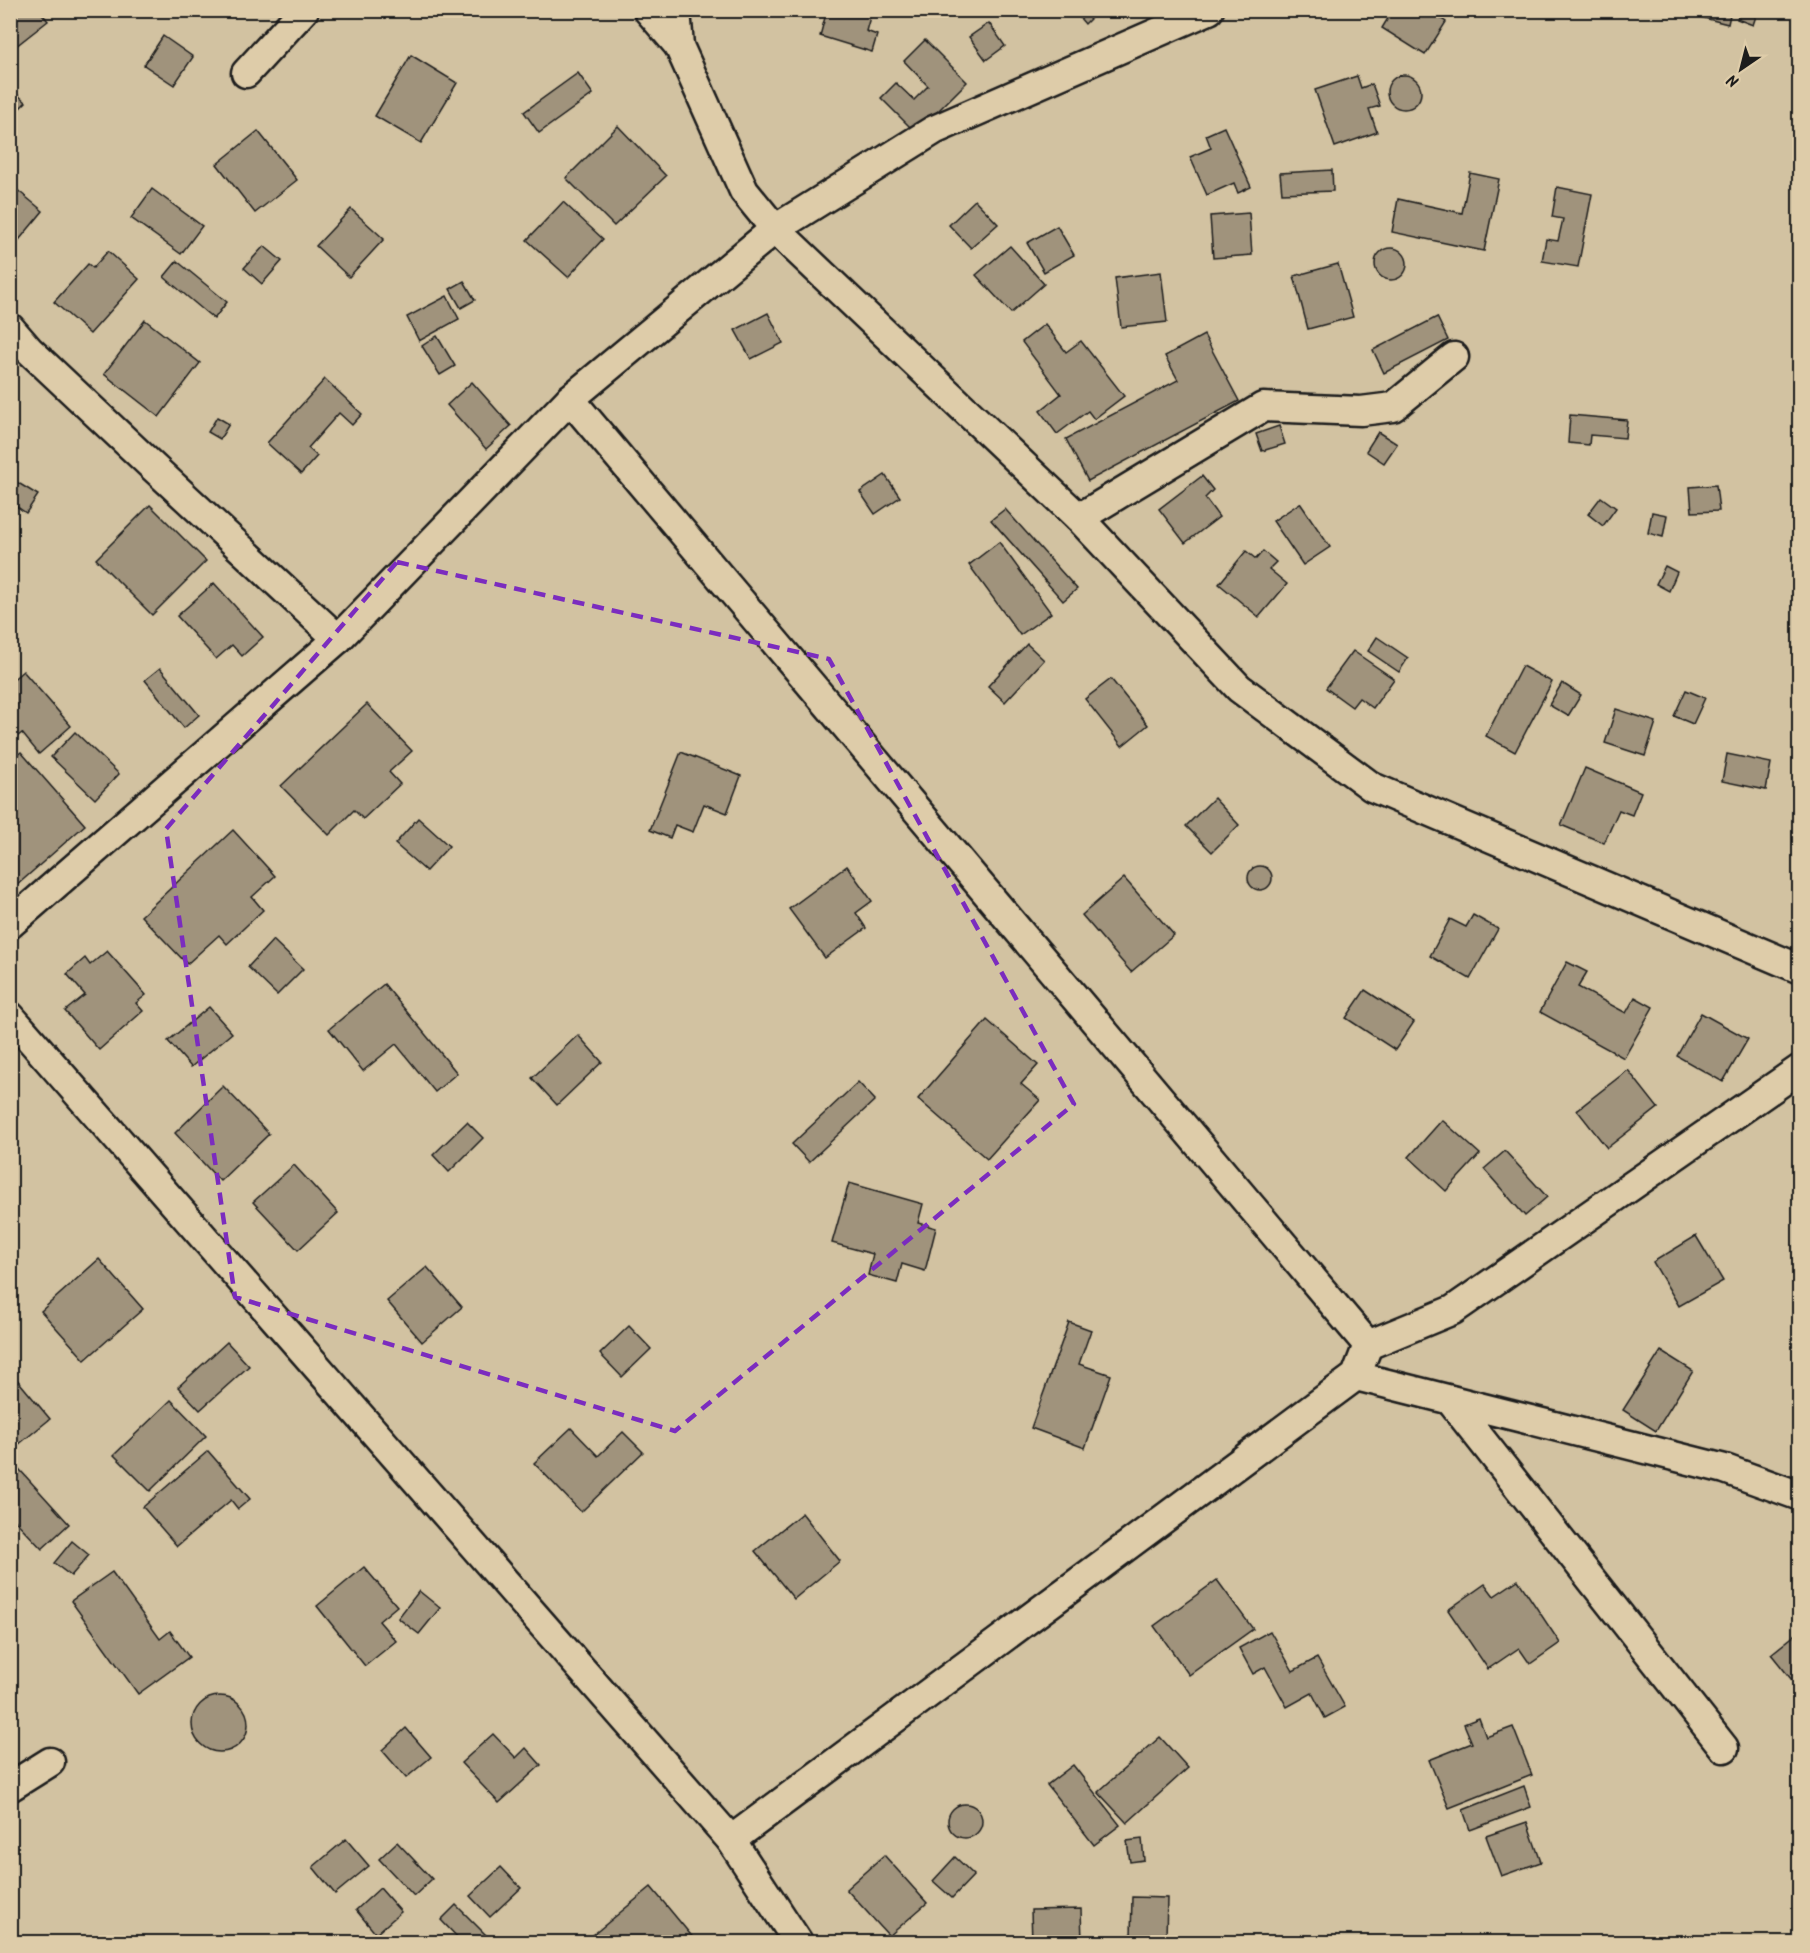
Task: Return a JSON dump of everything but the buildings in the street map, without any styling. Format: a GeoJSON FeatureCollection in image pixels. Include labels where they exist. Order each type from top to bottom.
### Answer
{"type":"FeatureCollection","features":[{"type":"Feature","properties":{"kind":"street"},"geometry":{"type":"LineString","coordinates":[[246,73],[304,10]]}},
{"type":"Feature","properties":{"kind":"street"},"geometry":{"type":"LineString","coordinates":[[648,10],[679,46],[744,191],[774,229],[1080,518],[1239,688],[1372,787],[1800,969]]}},
{"type":"Feature","properties":{"kind":"street"},"geometry":{"type":"LineString","coordinates":[[676,10],[679,46]]}},
{"type":"Feature","properties":{"kind":"street"},"geometry":{"type":"LineString","coordinates":[[10,924],[338,639],[570,399],[774,229],[934,130],[1209,10]]}},
{"type":"Feature","properties":{"kind":"street"},"geometry":{"type":"LineString","coordinates":[[10,328],[29,350],[338,639]]}},
{"type":"Feature","properties":{"kind":"street"},"geometry":{"type":"LineString","coordinates":[[1080,518],[1263,407],[1360,411],[1393,407],[1454,357]]}},
{"type":"Feature","properties":{"kind":"street"},"geometry":{"type":"LineString","coordinates":[[570,399],[1368,1345]]}},
{"type":"Feature","properties":{"kind":"street"},"geometry":{"type":"LineString","coordinates":[[10,1016],[731,1840],[798,1942]]}},
{"type":"Feature","properties":{"kind":"street"},"geometry":{"type":"LineString","coordinates":[[731,1840],[1356,1376],[1368,1345],[1453,1310],[1800,1069]]}},
{"type":"Feature","properties":{"kind":"street"},"geometry":{"type":"LineString","coordinates":[[1356,1376],[1725,1469],[1800,1496]]}},
{"type":"Feature","properties":{"kind":"street"},"geometry":{"type":"LineString","coordinates":[[1450,1400],[1724,1748]]}},
{"type":"Feature","properties":{"kind":"street"},"geometry":{"type":"LineString","coordinates":[[10,1787],[50,1762]]}},
{"type":"Feature","properties":{"kind":"highlighted area"},"geometry":{"type":"Polygon","coordinates":[[[397,562],[829,659],[1074,1104],[675,1431],[235,1297],[166,829],[397,562]]]}}]}
